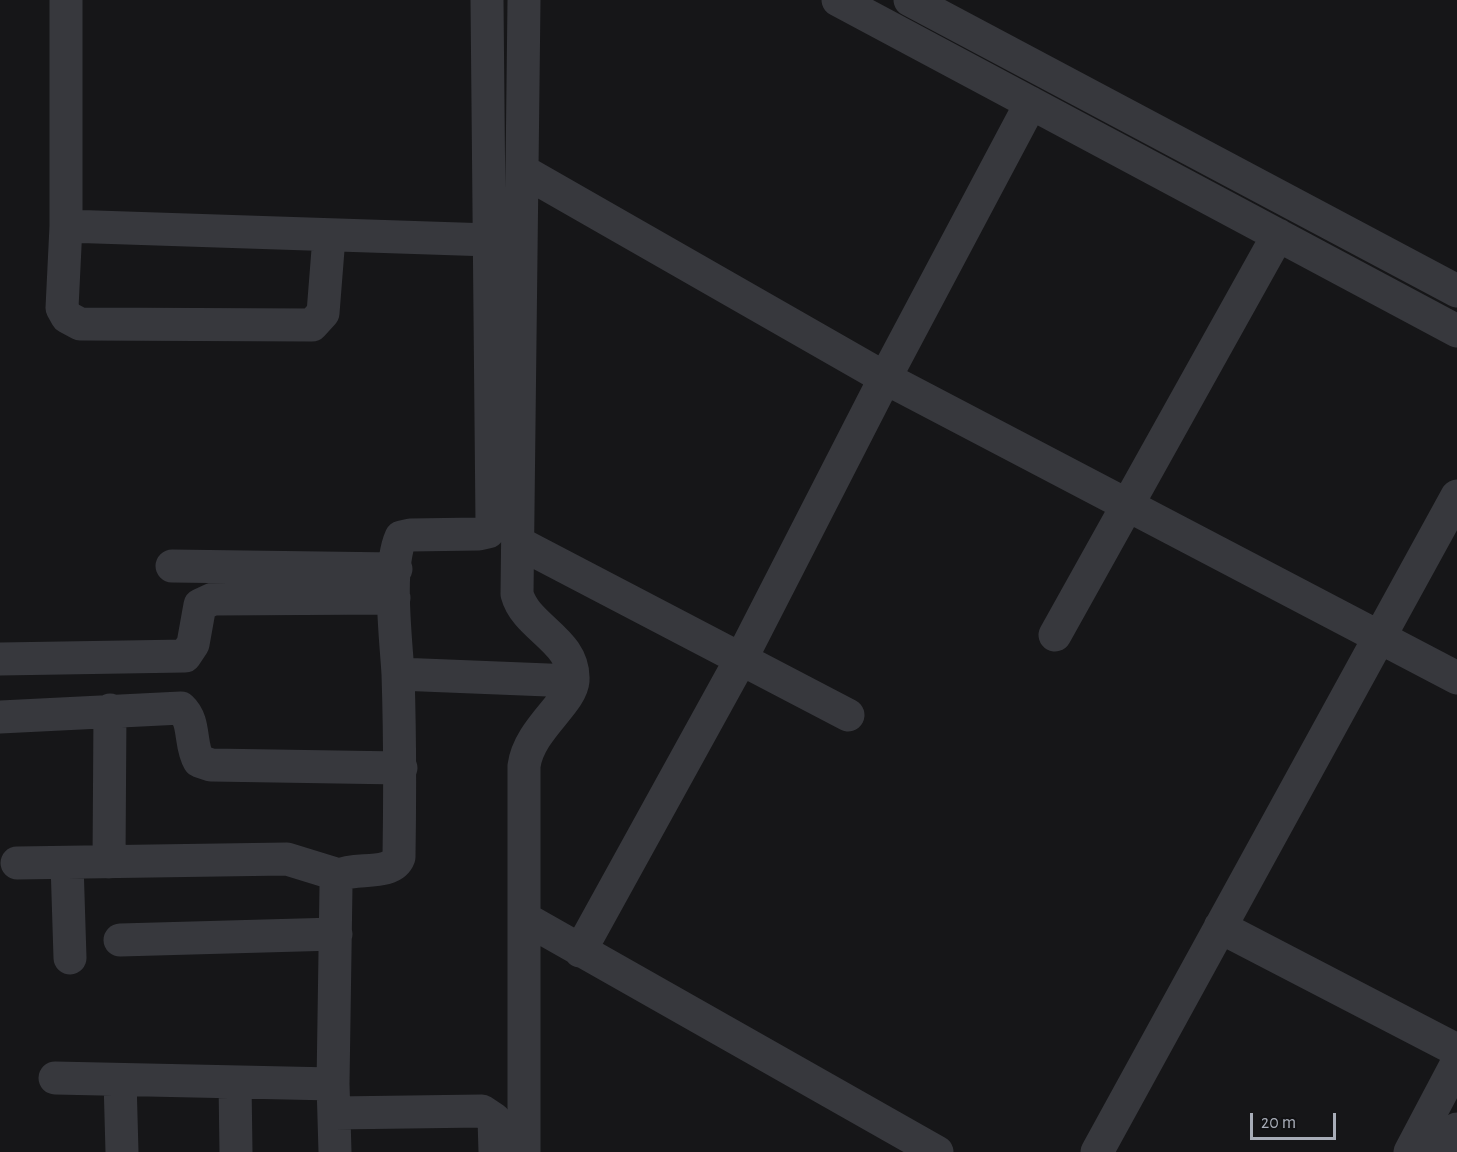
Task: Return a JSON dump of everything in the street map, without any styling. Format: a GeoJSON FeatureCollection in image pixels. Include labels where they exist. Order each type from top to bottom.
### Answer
{"type":"FeatureCollection","features":[{"type":"Feature","properties":{"kind":"street"},"geometry":{"type":"LineString","coordinates":[[66,0],[66,226],[62,308],[67,317],[80,324],[312,325],[323,313],[329,237]]}},
{"type":"Feature","properties":{"kind":"street"},"geometry":{"type":"LineString","coordinates":[[17,863],[286,859],[339,875],[350,870],[388,868],[397,864],[401,768],[395,583],[397,546],[401,537],[479,534],[488,532],[492,524],[487,0]]}},
{"type":"Feature","properties":{"kind":"street"},"geometry":{"type":"LineString","coordinates":[[524,0],[517,594],[520,606],[565,650],[571,662],[573,681],[566,697],[532,739],[526,752],[524,1152]]}},
{"type":"Feature","properties":{"kind":"street"},"geometry":{"type":"LineString","coordinates":[[838,0],[1457,331]]}},
{"type":"Feature","properties":{"kind":"street"},"geometry":{"type":"LineString","coordinates":[[910,0],[1457,291]]}},
{"type":"Feature","properties":{"kind":"street"},"geometry":{"type":"LineString","coordinates":[[580,951],[741,659],[885,378],[1031,103]]}},
{"type":"Feature","properties":{"kind":"street"},"geometry":{"type":"LineString","coordinates":[[523,171],[885,378],[1457,678]]}},
{"type":"Feature","properties":{"kind":"street"},"geometry":{"type":"LineString","coordinates":[[66,226],[329,237],[490,240]]}},
{"type":"Feature","properties":{"kind":"street"},"geometry":{"type":"LineString","coordinates":[[1055,635],[1278,235]]}},
{"type":"Feature","properties":{"kind":"street"},"geometry":{"type":"LineString","coordinates":[[1097,1152],[1457,496]]}},
{"type":"Feature","properties":{"kind":"street"},"geometry":{"type":"LineString","coordinates":[[519,543],[848,715]]}},
{"type":"Feature","properties":{"kind":"street"},"geometry":{"type":"LineString","coordinates":[[172,566],[395,583]]}},
{"type":"Feature","properties":{"kind":"street"},"geometry":{"type":"LineString","coordinates":[[0,659],[186,656],[193,644],[200,604],[213,599],[395,583]]}},
{"type":"Feature","properties":{"kind":"street"},"geometry":{"type":"LineString","coordinates":[[398,674],[573,681]]}},
{"type":"Feature","properties":{"kind":"street"},"geometry":{"type":"LineString","coordinates":[[0,717],[181,708],[189,716],[195,754],[199,761],[211,765],[401,768]]}},
{"type":"Feature","properties":{"kind":"street"},"geometry":{"type":"LineString","coordinates":[[110,710],[110,862]]}},
{"type":"Feature","properties":{"kind":"street"},"geometry":{"type":"LineString","coordinates":[[67,863],[70,958]]}},
{"type":"Feature","properties":{"kind":"street"},"geometry":{"type":"LineString","coordinates":[[335,1152],[336,886],[339,875]]}},
{"type":"Feature","properties":{"kind":"street"},"geometry":{"type":"LineString","coordinates":[[524,918],[937,1152]]}},
{"type":"Feature","properties":{"kind":"street"},"geometry":{"type":"LineString","coordinates":[[1220,927],[1457,1050]]}},
{"type":"Feature","properties":{"kind":"street"},"geometry":{"type":"LineString","coordinates":[[120,940],[336,934]]}},
{"type":"Feature","properties":{"kind":"street"},"geometry":{"type":"LineString","coordinates":[[1410,1152],[1457,1063]]}},
{"type":"Feature","properties":{"kind":"street"},"geometry":{"type":"LineString","coordinates":[[55,1078],[235,1082],[334,1099],[482,1112],[494,1119],[495,1152]]}},
{"type":"Feature","properties":{"kind":"street"},"geometry":{"type":"LineString","coordinates":[[120,1080],[122,1152]]}},
{"type":"Feature","properties":{"kind":"street"},"geometry":{"type":"LineString","coordinates":[[235,1082],[236,1152]]}},
{"type":"Feature","properties":{"kind":"street"},"geometry":{"type":"LineString","coordinates":[[1444,1152],[1457,1129]]}}]}
